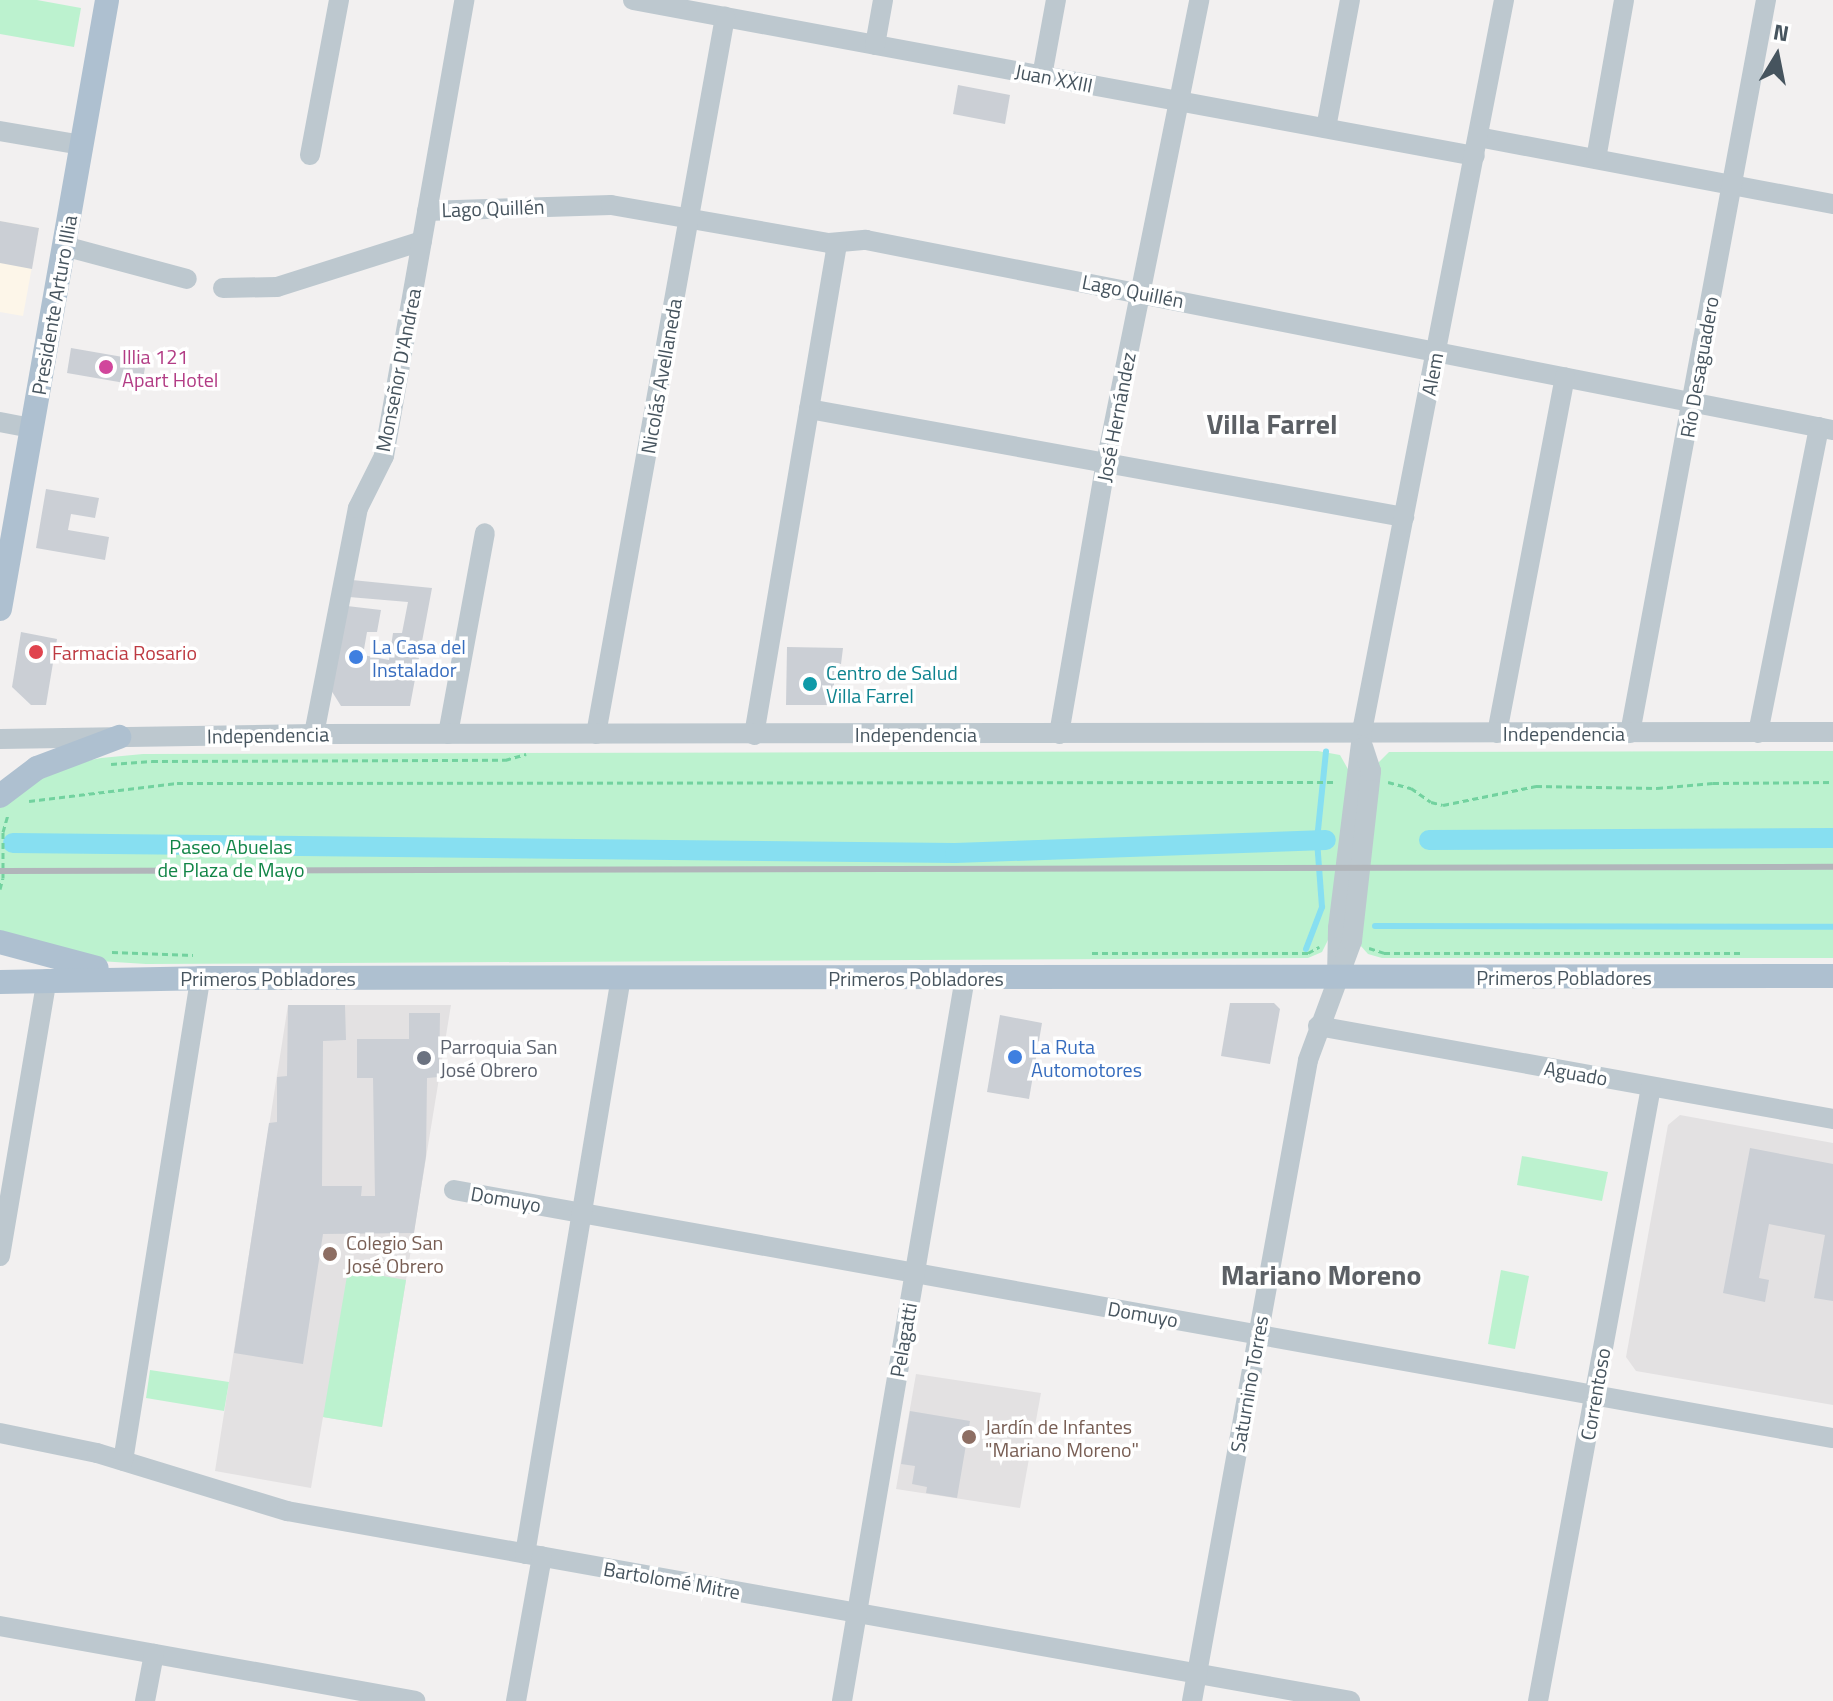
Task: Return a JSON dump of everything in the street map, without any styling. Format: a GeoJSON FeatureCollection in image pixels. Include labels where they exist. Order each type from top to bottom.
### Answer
{"type":"FeatureCollection","features":[{"type":"Feature","properties":{"kind":"main road","name":"Presidente Arturo Illia"},"geometry":{"type":"LineString","coordinates":[[0,609],[107,0]]}},
{"type":"Feature","properties":{"kind":"main road"},"geometry":{"type":"LineString","coordinates":[[8,804],[37,768],[119,737]]}},
{"type":"Feature","properties":{"kind":"main road"},"geometry":{"type":"LineString","coordinates":[[0,942],[138,978]]}},
{"type":"Feature","properties":{"kind":"main road","name":"Primeros Pobladores"},"geometry":{"type":"LineString","coordinates":[[0,982],[138,978],[197,966],[621,977],[1833,976]]}},
{"type":"Feature","properties":{"kind":"street"},"geometry":{"type":"LineString","coordinates":[[310,155],[339,0]]}},
{"type":"Feature","properties":{"kind":"street","name":"Monseñor D'Andrea"},"geometry":{"type":"LineString","coordinates":[[314,734],[358,508],[384,456],[464,0]]}},
{"type":"Feature","properties":{"kind":"street","name":"Juan XXIII"},"geometry":{"type":"LineString","coordinates":[[633,0],[697,6],[725,17],[1326,128],[1596,159],[1833,204]]}},
{"type":"Feature","properties":{"kind":"street"},"geometry":{"type":"LineString","coordinates":[[875,45],[883,0]]}},
{"type":"Feature","properties":{"kind":"street"},"geometry":{"type":"LineString","coordinates":[[1042,76],[1056,0]]}},
{"type":"Feature","properties":{"kind":"street","name":"José Hernández"},"geometry":{"type":"LineString","coordinates":[[1059,734],[1106,463],[1199,0]]}},
{"type":"Feature","properties":{"kind":"street"},"geometry":{"type":"LineString","coordinates":[[1326,128],[1350,0]]}},
{"type":"Feature","properties":{"kind":"street","name":"Alem"},"geometry":{"type":"LineString","coordinates":[[1337,977],[1338,928],[1357,769],[1504,0]]}},
{"type":"Feature","properties":{"kind":"street"},"geometry":{"type":"LineString","coordinates":[[1596,159],[1624,0]]}},
{"type":"Feature","properties":{"kind":"street","name":"Río Desaguadero"},"geometry":{"type":"LineString","coordinates":[[1630,733],[1766,0]]}},
{"type":"Feature","properties":{"kind":"street","name":"Nicolás Avellaneda"},"geometry":{"type":"LineString","coordinates":[[596,734],[725,17]]}},
{"type":"Feature","properties":{"kind":"street"},"geometry":{"type":"LineString","coordinates":[[0,131],[81,145]]}},
{"type":"Feature","properties":{"kind":"street","name":"Lago Quillén"},"geometry":{"type":"LineString","coordinates":[[427,211],[597,204],[837,244],[866,240],[1826,429]]}},
{"type":"Feature","properties":{"kind":"street","name":"Lago Quillén"},"geometry":{"type":"LineString","coordinates":[[223,288],[277,287],[422,241]]}},
{"type":"Feature","properties":{"kind":"street"},"geometry":{"type":"LineString","coordinates":[[754,735],[837,244]]}},
{"type":"Feature","properties":{"kind":"street"},"geometry":{"type":"LineString","coordinates":[[64,246],[187,279]]}},
{"type":"Feature","properties":{"kind":"street"},"geometry":{"type":"LineString","coordinates":[[1497,733],[1565,377]]}},
{"type":"Feature","properties":{"kind":"street"},"geometry":{"type":"LineString","coordinates":[[809,409],[1404,517]]}},
{"type":"Feature","properties":{"kind":"street"},"geometry":{"type":"LineString","coordinates":[[0,422],[32,428]]}},
{"type":"Feature","properties":{"kind":"street"},"geometry":{"type":"LineString","coordinates":[[1758,733],[1826,429]]}},
{"type":"Feature","properties":{"kind":"street"},"geometry":{"type":"LineString","coordinates":[[448,734],[485,533]]}},
{"type":"Feature","properties":{"kind":"street","name":"Independencia"},"geometry":{"type":"LineString","coordinates":[[0,739],[314,734],[1059,734],[1363,740],[1497,733],[1833,732]]}},
{"type":"Feature","properties":{"kind":"street"},"geometry":{"type":"LineString","coordinates":[[123,1461],[197,966]]}},
{"type":"Feature","properties":{"kind":"street"},"geometry":{"type":"LineString","coordinates":[[516,1701],[533,1555],[582,1213],[621,977]]}},
{"type":"Feature","properties":{"kind":"street","name":"Saturnino Torres"},"geometry":{"type":"LineString","coordinates":[[1192,1701],[1308,1060],[1337,977]]}},
{"type":"Feature","properties":{"kind":"street","name":"Pelagatti"},"geometry":{"type":"LineString","coordinates":[[842,1701],[965,978]]}},
{"type":"Feature","properties":{"kind":"street"},"geometry":{"type":"LineString","coordinates":[[0,1256],[47,979]]}},
{"type":"Feature","properties":{"kind":"street","name":"Aguado"},"geometry":{"type":"LineString","coordinates":[[1318,1026],[1833,1119]]}},
{"type":"Feature","properties":{"kind":"street","name":"Correntoso"},"geometry":{"type":"LineString","coordinates":[[1538,1701],[1651,1087]]}},
{"type":"Feature","properties":{"kind":"street","name":"Domuyo"},"geometry":{"type":"LineString","coordinates":[[454,1190],[1833,1438]]}},
{"type":"Feature","properties":{"kind":"street","name":"Bartolomé Mitre"},"geometry":{"type":"LineString","coordinates":[[0,1433],[123,1461],[269,1507],[1350,1701]]}},
{"type":"Feature","properties":{"kind":"street"},"geometry":{"type":"LineString","coordinates":[[0,1626],[415,1701]]}},
{"type":"Feature","properties":{"kind":"street"},"geometry":{"type":"LineString","coordinates":[[145,1701],[154,1654]]}},
{"type":"Feature","properties":{"kind":"path"},"geometry":{"type":"LineString","coordinates":[[0,889],[8,804],[177,783],[1329,782]]}},
{"type":"Feature","properties":{"kind":"path"},"geometry":{"type":"LineString","coordinates":[[1384,782],[1411,788],[1431,802],[1443,805],[1536,786],[1647,788],[1713,783],[1833,782]]}},
{"type":"Feature","properties":{"kind":"path"},"geometry":{"type":"LineString","coordinates":[[1085,953],[1308,953],[1319,948],[1323,940]]}},
{"type":"Feature","properties":{"kind":"path"},"geometry":{"type":"LineString","coordinates":[[1366,942],[1372,951],[1384,953],[1740,953]]}},
{"type":"Feature","properties":{"kind":"path"},"geometry":{"type":"LineString","coordinates":[[103,951],[197,966]]}},
{"type":"Feature","properties":{"kind":"shaded area"},"geometry":{"type":"Polygon","coordinates":[[[0,221],[39,228],[23,316],[0,312],[0,221]]]}},
{"type":"Feature","properties":{"kind":"shaded area","name":"Colegio San José Obrero"},"geometry":{"type":"Polygon","coordinates":[[[288,1005],[451,1005],[382,1427],[323,1417],[311,1488],[215,1471],[288,1005]]]}},
{"type":"Feature","properties":{"kind":"shaded area"},"geometry":{"type":"Polygon","coordinates":[[[1680,1115],[1833,1143],[1833,1405],[1636,1371],[1626,1357],[1668,1125],[1680,1115]]]}},
{"type":"Feature","properties":{"kind":"shaded area","name":"Jardín de Infantes \"Mariano Moreno\""},"geometry":{"type":"Polygon","coordinates":[[[916,1374],[1041,1393],[1020,1508],[896,1489],[916,1374]]]}},
{"type":"Feature","properties":{"kind":"green space"},"geometry":{"type":"Polygon","coordinates":[[[0,0],[37,0],[81,8],[74,47],[0,34],[0,0]]]}},
{"type":"Feature","properties":{"kind":"green space","name":"Paseo Abuelas de Plaza de Mayo"},"geometry":{"type":"Polygon","coordinates":[[[1318,751],[1340,755],[1349,771],[1328,940],[1322,952],[1308,958],[146,964],[99,961],[0,934],[0,803],[13,791],[81,762],[101,758],[143,754],[1318,751]]]}},
{"type":"Feature","properties":{"kind":"green space"},"geometry":{"type":"Polygon","coordinates":[[[1833,751],[1833,958],[1382,958],[1368,954],[1360,945],[1378,763],[1389,752],[1833,751]]]}},
{"type":"Feature","properties":{"kind":"green space"},"geometry":{"type":"Polygon","coordinates":[[[1522,1156],[1608,1172],[1602,1201],[1517,1185],[1522,1156]]]}},
{"type":"Feature","properties":{"kind":"green space"},"geometry":{"type":"Polygon","coordinates":[[[348,1270],[406,1280],[382,1427],[323,1417],[348,1270]]]}},
{"type":"Feature","properties":{"kind":"green space"},"geometry":{"type":"Polygon","coordinates":[[[1501,1270],[1529,1276],[1515,1349],[1488,1344],[1501,1270]]]}},
{"type":"Feature","properties":{"kind":"green space"},"geometry":{"type":"Polygon","coordinates":[[[150,1370],[229,1382],[224,1411],[146,1398],[150,1370]]]}},
{"type":"Feature","properties":{"kind":"building"},"geometry":{"type":"Polygon","coordinates":[[[958,85],[1010,95],[1005,124],[953,114],[958,85]]]}},
{"type":"Feature","properties":{"kind":"building"},"geometry":{"type":"Polygon","coordinates":[[[0,221],[39,228],[32,269],[0,263],[0,221]]]}},
{"type":"Feature","properties":{"kind":"building","name":"Illia 121 Apart Hotel"},"geometry":{"type":"Polygon","coordinates":[[[71,348],[146,361],[142,386],[67,373],[71,348]]]}},
{"type":"Feature","properties":{"kind":"building"},"geometry":{"type":"Polygon","coordinates":[[[46,489],[99,498],[95,518],[71,514],[68,530],[109,537],[105,560],[36,548],[46,489]]]}},
{"type":"Feature","properties":{"kind":"building","name":"La Casa del Instalador"},"geometry":{"type":"Polygon","coordinates":[[[352,580],[432,588],[410,706],[341,706],[331,690],[347,606],[381,610],[377,632],[367,632],[363,655],[389,660],[393,633],[402,633],[408,602],[349,597],[352,580]]]}},
{"type":"Feature","properties":{"kind":"building"},"geometry":{"type":"Polygon","coordinates":[[[21,632],[57,639],[46,705],[31,705],[12,687],[21,632]]]}},
{"type":"Feature","properties":{"kind":"building","name":"Centro de Salud Villa Farrel"},"geometry":{"type":"Polygon","coordinates":[[[787,647],[843,648],[841,664],[834,664],[834,705],[786,705],[787,647]]]}},
{"type":"Feature","properties":{"kind":"building"},"geometry":{"type":"Polygon","coordinates":[[[1230,1003],[1274,1003],[1280,1009],[1270,1064],[1221,1056],[1230,1003]]]}},
{"type":"Feature","properties":{"kind":"building"},"geometry":{"type":"Polygon","coordinates":[[[288,1005],[345,1005],[346,1040],[323,1041],[322,1186],[362,1186],[361,1196],[375,1196],[373,1078],[357,1078],[357,1039],[409,1039],[409,1013],[440,1013],[439,1077],[427,1078],[426,1156],[414,1233],[323,1234],[303,1364],[234,1353],[269,1123],[277,1122],[277,1077],[287,1076],[288,1005]]]}},
{"type":"Feature","properties":{"kind":"building","name":"La Ruta Automotores"},"geometry":{"type":"Polygon","coordinates":[[[1000,1015],[1042,1023],[1029,1099],[987,1092],[1000,1015]]]}},
{"type":"Feature","properties":{"kind":"building"},"geometry":{"type":"Polygon","coordinates":[[[1750,1148],[1833,1164],[1833,1301],[1814,1298],[1825,1235],[1769,1224],[1759,1278],[1769,1280],[1765,1302],[1723,1293],[1750,1148]]]}},
{"type":"Feature","properties":{"kind":"building"},"geometry":{"type":"Polygon","coordinates":[[[910,1411],[970,1421],[957,1498],[926,1493],[927,1487],[912,1484],[915,1466],[901,1464],[910,1411]]]}},
{"type":"Feature","properties":{"kind":"waterway"},"geometry":{"type":"LineString","coordinates":[[1306,949],[1322,907],[1317,840],[1326,751]]}},
{"type":"Feature","properties":{"kind":"waterway"},"geometry":{"type":"LineString","coordinates":[[1429,840],[1833,838]]}},
{"type":"Feature","properties":{"kind":"waterway"},"geometry":{"type":"LineString","coordinates":[[13,843],[955,853],[1326,840]]}},
{"type":"Feature","properties":{"kind":"waterway"},"geometry":{"type":"LineString","coordinates":[[1375,926],[1833,927]]}},
{"type":"Feature","properties":{"kind":"railway"},"geometry":{"type":"LineString","coordinates":[[0,871],[1833,867]]}},
{"type":"Feature","properties":{"kind":"place","name":"Illia 121 Apart Hotel"},"geometry":{"type":"Point","coordinates":[106,367]}},
{"type":"Feature","properties":{"kind":"place","name":"Farmacia Rosario"},"geometry":{"type":"Point","coordinates":[36,652]}},
{"type":"Feature","properties":{"kind":"place","name":"La Casa del Instalador"},"geometry":{"type":"Point","coordinates":[356,657]}},
{"type":"Feature","properties":{"kind":"place","name":"Centro de Salud Villa Farrel"},"geometry":{"type":"Point","coordinates":[810,684]}},
{"type":"Feature","properties":{"kind":"place","name":"La Ruta Automotores"},"geometry":{"type":"Point","coordinates":[1015,1057]}},
{"type":"Feature","properties":{"kind":"place","name":"Parroquia San José Obrero"},"geometry":{"type":"Point","coordinates":[424,1058]}},
{"type":"Feature","properties":{"kind":"place","name":"Colegio San José Obrero"},"geometry":{"type":"Point","coordinates":[330,1254]}},
{"type":"Feature","properties":{"kind":"place","name":"Jardín de Infantes \"Mariano Moreno\""},"geometry":{"type":"Point","coordinates":[969,1437]}},
{"type":"Feature","properties":{"kind":"district","name":"Villa Farrel"},"geometry":{"type":"Point","coordinates":[1272,424]}},
{"type":"Feature","properties":{"kind":"district","name":"Mariano Moreno"},"geometry":{"type":"Point","coordinates":[1321,1275]}}]}
